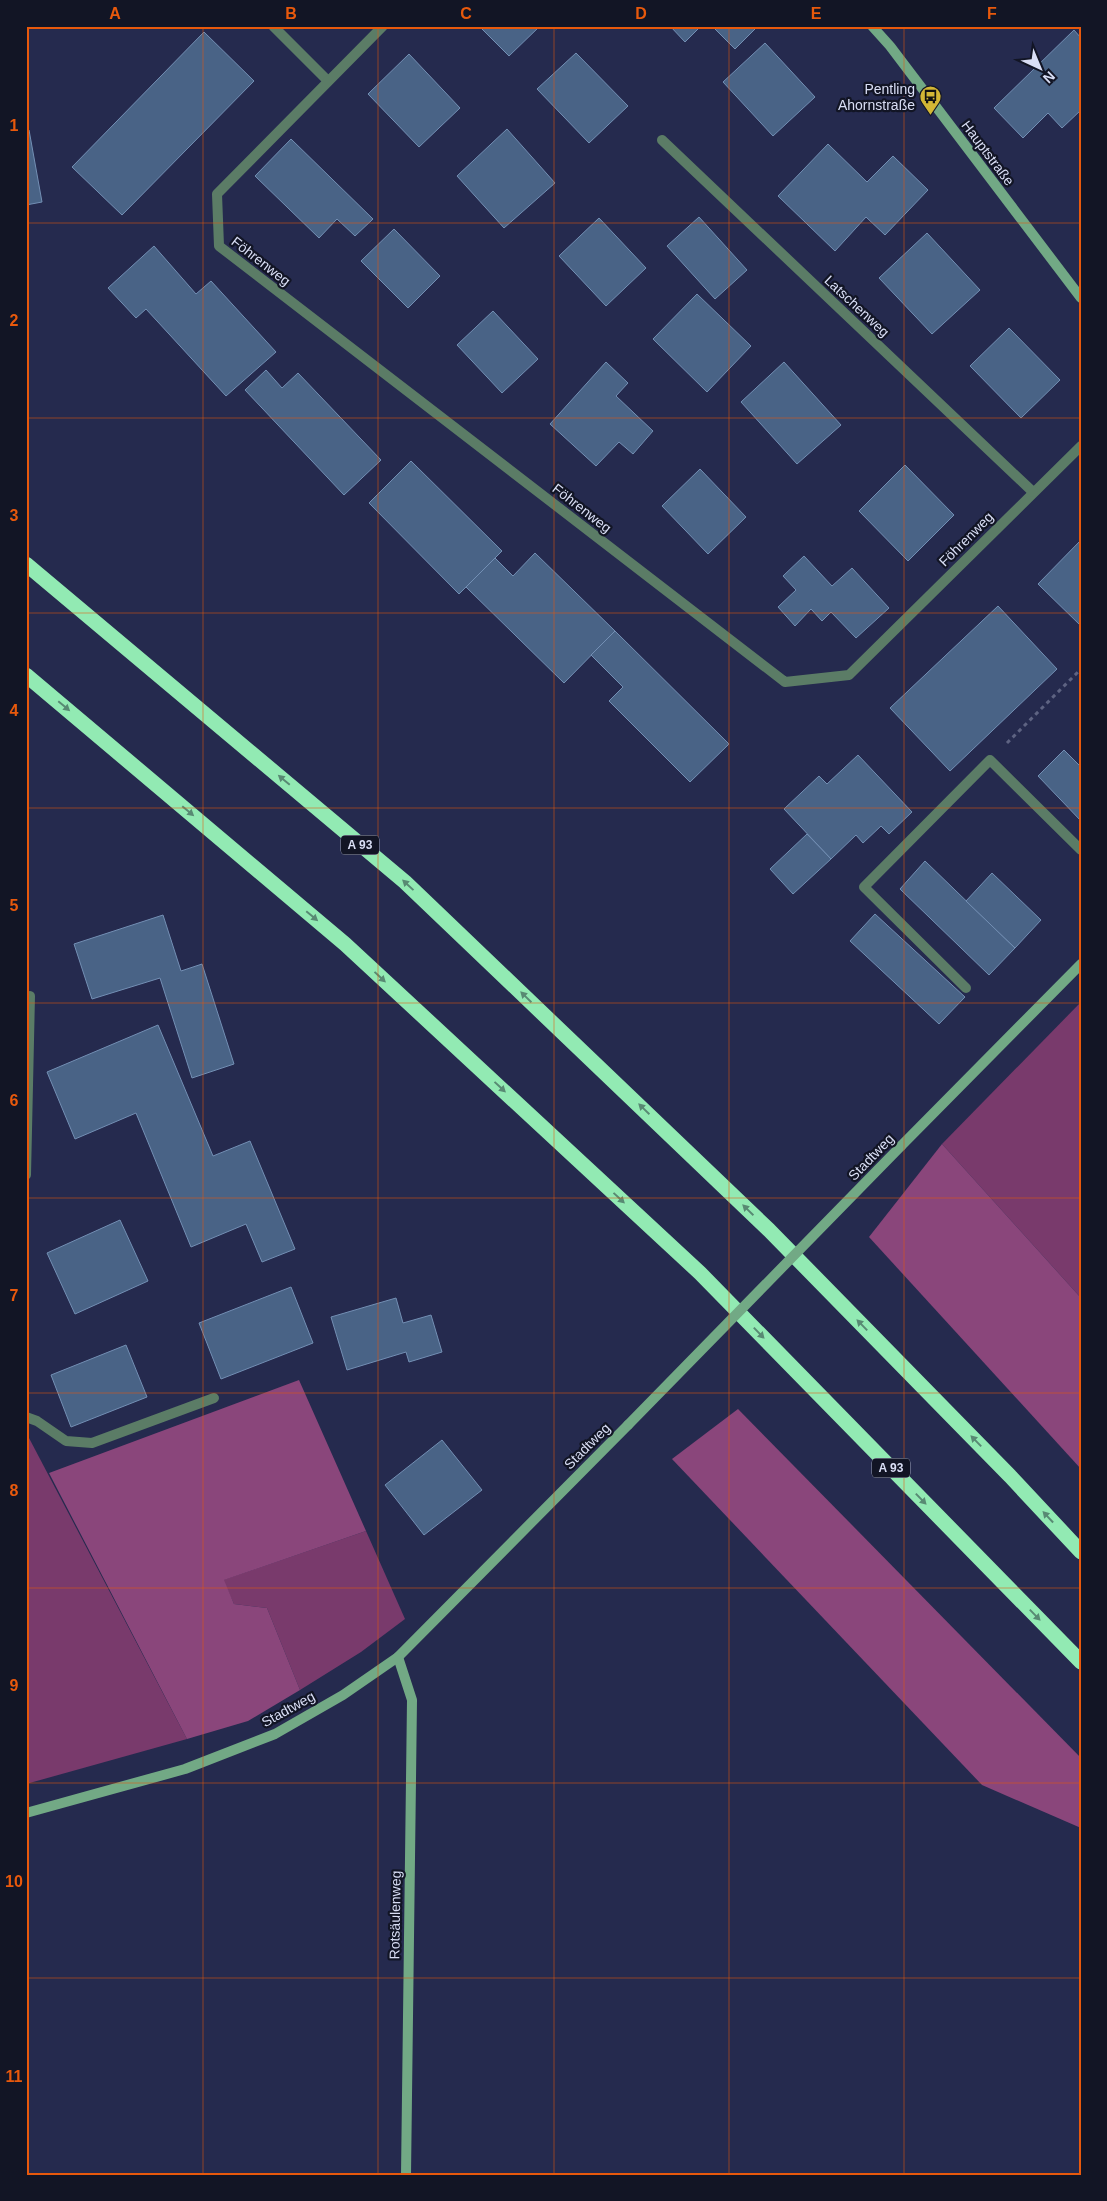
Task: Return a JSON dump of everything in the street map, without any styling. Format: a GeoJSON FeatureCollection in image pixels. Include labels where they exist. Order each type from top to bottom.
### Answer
{"type":"FeatureCollection","features":[{"type":"Feature","properties":{"kind":"highway","name":"A 93"},"geometry":{"type":"LineString","coordinates":[[26,564],[405,882],[769,1230],[1010,1476],[1081,1552]]}},
{"type":"Feature","properties":{"kind":"highway","name":"A 93"},"geometry":{"type":"LineString","coordinates":[[26,675],[345,944],[700,1273],[1081,1662]]}},
{"type":"Feature","properties":{"kind":"street"},"geometry":{"type":"LineString","coordinates":[[273,26],[328,81]]}},
{"type":"Feature","properties":{"kind":"street","name":"Föhrenweg"},"geometry":{"type":"LineString","coordinates":[[383,26],[217,194],[219,246],[785,682],[849,675],[1081,446]]}},
{"type":"Feature","properties":{"kind":"street","name":"Hauptstraße"},"geometry":{"type":"LineString","coordinates":[[872,26],[890,46],[1081,298]]}},
{"type":"Feature","properties":{"kind":"street","name":"Latschenweg"},"geometry":{"type":"LineString","coordinates":[[662,140],[1033,492]]}},
{"type":"Feature","properties":{"kind":"street"},"geometry":{"type":"LineString","coordinates":[[966,988],[864,887],[990,760],[1081,850]]}},
{"type":"Feature","properties":{"kind":"street","name":"Stadtweg"},"geometry":{"type":"LineString","coordinates":[[26,1812],[185,1769],[275,1734],[343,1695],[398,1657],[1081,964]]}},
{"type":"Feature","properties":{"kind":"street"},"geometry":{"type":"LineString","coordinates":[[26,1174],[30,996]]}},
{"type":"Feature","properties":{"kind":"street"},"geometry":{"type":"LineString","coordinates":[[26,1417],[37,1421],[66,1441],[92,1443],[214,1398]]}},
{"type":"Feature","properties":{"kind":"street","name":"Rotsäulenweg"},"geometry":{"type":"LineString","coordinates":[[398,1657],[412,1700],[406,2175]]}},
{"type":"Feature","properties":{"kind":"path"},"geometry":{"type":"LineString","coordinates":[[990,760],[1081,669]]}},
{"type":"Feature","properties":{"kind":"shaded area"},"geometry":{"type":"Polygon","coordinates":[[[1081,1002],[1081,1298],[942,1144],[1081,1002]]]}},
{"type":"Feature","properties":{"kind":"shaded area"},"geometry":{"type":"Polygon","coordinates":[[[942,1144],[1081,1298],[1081,1469],[869,1237],[942,1144]]]}},
{"type":"Feature","properties":{"kind":"shaded area"},"geometry":{"type":"Polygon","coordinates":[[[299,1380],[366,1531],[224,1580],[234,1604],[267,1608],[300,1690],[248,1721],[187,1739],[49,1473],[299,1380]]]}},
{"type":"Feature","properties":{"kind":"shaded area"},"geometry":{"type":"Polygon","coordinates":[[[738,1409],[1081,1758],[1081,1828],[982,1785],[672,1459],[738,1409]]]}},
{"type":"Feature","properties":{"kind":"shaded area"},"geometry":{"type":"Polygon","coordinates":[[[29,1438],[187,1739],[26,1784],[26,1449],[29,1438]]]}},
{"type":"Feature","properties":{"kind":"shaded area"},"geometry":{"type":"Polygon","coordinates":[[[366,1531],[405,1619],[361,1652],[300,1690],[267,1608],[234,1604],[223,1580],[366,1531]]]}},
{"type":"Feature","properties":{"kind":"building"},"geometry":{"type":"Polygon","coordinates":[[[479,26],[540,26],[509,56],[479,26]]]}},
{"type":"Feature","properties":{"kind":"building"},"geometry":{"type":"Polygon","coordinates":[[[670,26],[701,26],[685,42],[670,26]]]}},
{"type":"Feature","properties":{"kind":"building"},"geometry":{"type":"Polygon","coordinates":[[[712,26],[758,26],[735,49],[712,26]]]}},
{"type":"Feature","properties":{"kind":"building"},"geometry":{"type":"Polygon","coordinates":[[[1074,30],[1081,38],[1081,110],[1062,128],[1048,113],[1023,138],[994,108],[1074,30]]]}},
{"type":"Feature","properties":{"kind":"building"},"geometry":{"type":"Polygon","coordinates":[[[204,32],[254,81],[122,215],[72,167],[204,32]]]}},
{"type":"Feature","properties":{"kind":"building"},"geometry":{"type":"Polygon","coordinates":[[[765,43],[815,97],[773,136],[723,82],[765,43]]]}},
{"type":"Feature","properties":{"kind":"building"},"geometry":{"type":"Polygon","coordinates":[[[576,53],[628,106],[589,143],[537,89],[576,53]]]}},
{"type":"Feature","properties":{"kind":"building"},"geometry":{"type":"Polygon","coordinates":[[[409,54],[460,108],[419,147],[368,94],[409,54]]]}},
{"type":"Feature","properties":{"kind":"building"},"geometry":{"type":"Polygon","coordinates":[[[507,129],[555,183],[504,228],[457,176],[507,129]]]}},
{"type":"Feature","properties":{"kind":"building"},"geometry":{"type":"Polygon","coordinates":[[[29,130],[42,202],[26,205],[26,131],[29,130]]]}},
{"type":"Feature","properties":{"kind":"building"},"geometry":{"type":"Polygon","coordinates":[[[291,139],[373,219],[355,236],[337,219],[319,238],[255,176],[291,139]]]}},
{"type":"Feature","properties":{"kind":"building"},"geometry":{"type":"Polygon","coordinates":[[[828,144],[867,182],[893,156],[928,190],[885,235],[866,217],[835,251],[778,196],[828,144]]]}},
{"type":"Feature","properties":{"kind":"building"},"geometry":{"type":"Polygon","coordinates":[[[699,217],[747,270],[715,299],[667,246],[699,217]]]}},
{"type":"Feature","properties":{"kind":"building"},"geometry":{"type":"Polygon","coordinates":[[[599,218],[646,268],[606,306],[559,256],[599,218]]]}},
{"type":"Feature","properties":{"kind":"building"},"geometry":{"type":"Polygon","coordinates":[[[394,229],[440,276],[408,308],[361,261],[394,229]]]}},
{"type":"Feature","properties":{"kind":"building"},"geometry":{"type":"Polygon","coordinates":[[[927,233],[980,290],[932,334],[879,278],[927,233]]]}},
{"type":"Feature","properties":{"kind":"building"},"geometry":{"type":"Polygon","coordinates":[[[154,246],[196,294],[211,281],[276,352],[226,396],[146,309],[136,318],[108,288],[154,246]]]}},
{"type":"Feature","properties":{"kind":"building"},"geometry":{"type":"Polygon","coordinates":[[[697,294],[751,346],[707,392],[653,339],[697,294]]]}},
{"type":"Feature","properties":{"kind":"building"},"geometry":{"type":"Polygon","coordinates":[[[493,311],[538,359],[502,393],[457,345],[493,311]]]}},
{"type":"Feature","properties":{"kind":"building"},"geometry":{"type":"Polygon","coordinates":[[[1009,328],[1060,380],[1021,418],[970,366],[1009,328]]]}},
{"type":"Feature","properties":{"kind":"building"},"geometry":{"type":"Polygon","coordinates":[[[606,362],[628,383],[616,396],[653,431],[633,454],[619,442],[596,466],[550,424],[606,362]]]}},
{"type":"Feature","properties":{"kind":"building"},"geometry":{"type":"Polygon","coordinates":[[[784,362],[841,425],[797,464],[741,402],[784,362]]]}},
{"type":"Feature","properties":{"kind":"building"},"geometry":{"type":"Polygon","coordinates":[[[266,370],[282,388],[298,373],[381,460],[344,495],[245,390],[266,370]]]}},
{"type":"Feature","properties":{"kind":"building"},"geometry":{"type":"Polygon","coordinates":[[[411,461],[502,551],[459,594],[369,503],[411,461]]]}},
{"type":"Feature","properties":{"kind":"building"},"geometry":{"type":"Polygon","coordinates":[[[905,465],[954,515],[908,561],[859,511],[905,465]]]}},
{"type":"Feature","properties":{"kind":"building"},"geometry":{"type":"Polygon","coordinates":[[[700,469],[746,517],[708,554],[662,506],[700,469]]]}},
{"type":"Feature","properties":{"kind":"building"},"geometry":{"type":"Polygon","coordinates":[[[1081,540],[1081,626],[1038,584],[1081,540]]]}},
{"type":"Feature","properties":{"kind":"building"},"geometry":{"type":"Polygon","coordinates":[[[535,553],[615,631],[564,683],[466,587],[495,558],[513,576],[535,553]]]}},
{"type":"Feature","properties":{"kind":"building"},"geometry":{"type":"Polygon","coordinates":[[[804,556],[832,586],[852,568],[889,608],[856,638],[831,612],[822,621],[811,609],[795,626],[778,607],[796,590],[783,576],[804,556]]]}},
{"type":"Feature","properties":{"kind":"building"},"geometry":{"type":"Polygon","coordinates":[[[998,606],[1057,669],[950,771],[890,708],[998,606]]]}},
{"type":"Feature","properties":{"kind":"building"},"geometry":{"type":"Polygon","coordinates":[[[615,631],[729,744],[690,782],[609,701],[623,687],[591,655],[615,631]]]}},
{"type":"Feature","properties":{"kind":"building"},"geometry":{"type":"Polygon","coordinates":[[[1064,750],[1081,767],[1081,821],[1038,776],[1064,750]]]}},
{"type":"Feature","properties":{"kind":"building"},"geometry":{"type":"Polygon","coordinates":[[[858,755],[912,812],[889,834],[881,826],[863,843],[856,835],[831,859],[784,809],[819,776],[827,784],[858,755]]]}},
{"type":"Feature","properties":{"kind":"building"},"geometry":{"type":"Polygon","coordinates":[[[807,834],[831,859],[793,894],[770,869],[807,834]]]}},
{"type":"Feature","properties":{"kind":"building"},"geometry":{"type":"Polygon","coordinates":[[[925,861],[1015,948],[989,975],[900,889],[925,861]]]}},
{"type":"Feature","properties":{"kind":"building"},"geometry":{"type":"Polygon","coordinates":[[[992,873],[1041,920],[1015,948],[966,901],[992,873]]]}},
{"type":"Feature","properties":{"kind":"building"},"geometry":{"type":"Polygon","coordinates":[[[875,914],[965,997],[939,1024],[850,941],[875,914]]]}},
{"type":"Feature","properties":{"kind":"building"},"geometry":{"type":"Polygon","coordinates":[[[163,915],[181,971],[202,964],[234,1064],[192,1078],[160,978],[92,999],[74,944],[163,915]]]}},
{"type":"Feature","properties":{"kind":"building"},"geometry":{"type":"Polygon","coordinates":[[[158,1025],[213,1156],[250,1141],[295,1249],[262,1262],[246,1224],[191,1247],[136,1113],[75,1139],[47,1072],[158,1025]]]}},
{"type":"Feature","properties":{"kind":"building"},"geometry":{"type":"Polygon","coordinates":[[[120,1220],[148,1281],[75,1314],[47,1253],[120,1220]]]}},
{"type":"Feature","properties":{"kind":"building"},"geometry":{"type":"Polygon","coordinates":[[[291,1287],[313,1343],[221,1379],[199,1323],[291,1287]]]}},
{"type":"Feature","properties":{"kind":"building"},"geometry":{"type":"Polygon","coordinates":[[[396,1298],[403,1323],[431,1315],[442,1352],[409,1362],[406,1352],[347,1370],[331,1317],[396,1298]]]}},
{"type":"Feature","properties":{"kind":"building"},"geometry":{"type":"Polygon","coordinates":[[[126,1345],[147,1397],[71,1427],[51,1375],[126,1345]]]}},
{"type":"Feature","properties":{"kind":"building"},"geometry":{"type":"Polygon","coordinates":[[[442,1440],[482,1490],[424,1535],[385,1485],[442,1440]]]}},
{"type":"Feature","properties":{"kind":"place","name":"Pentling Ahornstraße"},"geometry":{"type":"Point","coordinates":[931,116]}}]}
